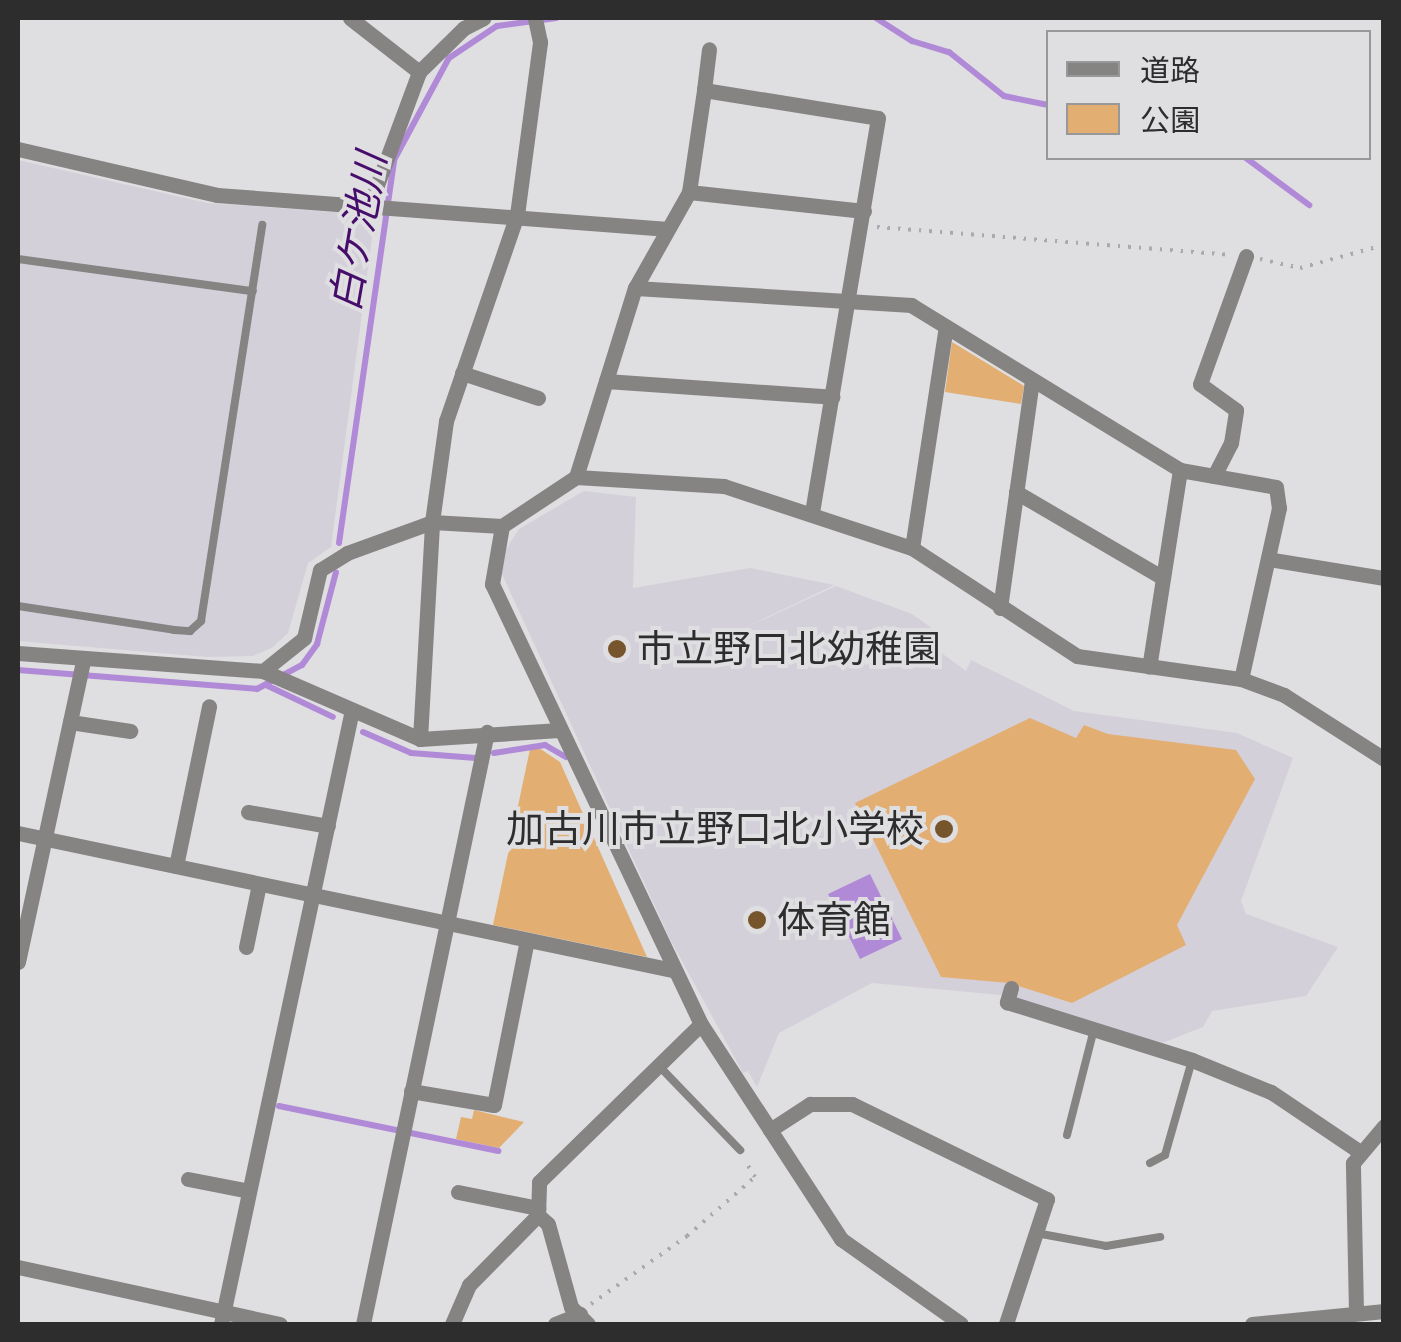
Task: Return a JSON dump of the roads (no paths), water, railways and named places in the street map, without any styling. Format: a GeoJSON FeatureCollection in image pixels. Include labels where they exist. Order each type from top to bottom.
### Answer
{"type":"FeatureCollection","features":[{"type":"Feature","properties":{"kind":"street"},"geometry":{"type":"LineString","coordinates":[[350,18],[420,72]]}},
{"type":"Feature","properties":{"kind":"street"},"geometry":{"type":"LineString","coordinates":[[370,204],[420,72],[464,28],[484,18]]}},
{"type":"Feature","properties":{"kind":"street"},"geometry":{"type":"LineString","coordinates":[[420,739],[432,522],[446,420],[517,215],[540,42],[534,18]]}},
{"type":"Feature","properties":{"kind":"street"},"geometry":{"type":"LineString","coordinates":[[576,477],[635,288],[689,192],[709,49]]}},
{"type":"Feature","properties":{"kind":"street"},"geometry":{"type":"LineString","coordinates":[[704,90],[878,118],[812,512]]}},
{"type":"Feature","properties":{"kind":"street"},"geometry":{"type":"LineString","coordinates":[[18,150],[217,195],[665,229]]}},
{"type":"Feature","properties":{"kind":"street"},"geometry":{"type":"LineString","coordinates":[[689,192],[863,218]]}},
{"type":"Feature","properties":{"kind":"street"},"geometry":{"type":"LineString","coordinates":[[1214,476],[1231,443],[1236,410],[1200,384],[1246,256]]}},
{"type":"Feature","properties":{"kind":"street"},"geometry":{"type":"LineString","coordinates":[[635,288],[911,305],[1180,470],[1276,487],[1279,508],[1241,679]]}},
{"type":"Feature","properties":{"kind":"street"},"geometry":{"type":"LineString","coordinates":[[912,548],[946,327]]}},
{"type":"Feature","properties":{"kind":"street"},"geometry":{"type":"LineString","coordinates":[[462,373],[538,398]]}},
{"type":"Feature","properties":{"kind":"street"},"geometry":{"type":"LineString","coordinates":[[606,381],[832,397]]}},
{"type":"Feature","properties":{"kind":"street"},"geometry":{"type":"LineString","coordinates":[[1000,608],[1032,381]]}},
{"type":"Feature","properties":{"kind":"street"},"geometry":{"type":"LineString","coordinates":[[1148,667],[1180,470]]}},
{"type":"Feature","properties":{"kind":"street"},"geometry":{"type":"LineString","coordinates":[[263,671],[304,638],[320,570],[347,553],[432,522],[502,526],[576,477],[724,486],[912,548],[1077,656],[1241,679],[1284,695],[1383,757]]}},
{"type":"Feature","properties":{"kind":"street"},"geometry":{"type":"LineString","coordinates":[[1016,492],[1163,578]]}},
{"type":"Feature","properties":{"kind":"street"},"geometry":{"type":"LineString","coordinates":[[502,526],[492,584],[672,970],[701,1024],[841,1239],[961,1324]]}},
{"type":"Feature","properties":{"kind":"street"},"geometry":{"type":"LineString","coordinates":[[1268,559],[1384,578]]}},
{"type":"Feature","properties":{"kind":"street"},"geometry":{"type":"LineString","coordinates":[[18,652],[263,671],[420,739],[560,730]]}},
{"type":"Feature","properties":{"kind":"street"},"geometry":{"type":"LineString","coordinates":[[18,962],[23,915],[84,658]]}},
{"type":"Feature","properties":{"kind":"street"},"geometry":{"type":"LineString","coordinates":[[176,866],[210,706]]}},
{"type":"Feature","properties":{"kind":"street"},"geometry":{"type":"LineString","coordinates":[[222,1318],[352,710]]}},
{"type":"Feature","properties":{"kind":"street"},"geometry":{"type":"LineString","coordinates":[[70,722],[130,731]]}},
{"type":"Feature","properties":{"kind":"street"},"geometry":{"type":"LineString","coordinates":[[363,1324],[487,732]]}},
{"type":"Feature","properties":{"kind":"street"},"geometry":{"type":"LineString","coordinates":[[248,812],[328,826]]}},
{"type":"Feature","properties":{"kind":"street"},"geometry":{"type":"LineString","coordinates":[[18,833],[672,970]]}},
{"type":"Feature","properties":{"kind":"street"},"geometry":{"type":"LineString","coordinates":[[246,948],[260,884]]}},
{"type":"Feature","properties":{"kind":"street"},"geometry":{"type":"LineString","coordinates":[[411,1091],[494,1106],[527,940]]}},
{"type":"Feature","properties":{"kind":"street"},"geometry":{"type":"LineString","coordinates":[[1011,988],[1007,1002],[1192,1060],[1271,1092],[1360,1152]]}},
{"type":"Feature","properties":{"kind":"street"},"geometry":{"type":"LineString","coordinates":[[452,1324],[469,1285],[538,1212],[540,1182],[701,1024]]}},
{"type":"Feature","properties":{"kind":"street"},"geometry":{"type":"LineString","coordinates":[[770,1130],[810,1104],[833,1102],[878,1113],[926,1144],[1047,1199],[1006,1324]]}},
{"type":"Feature","properties":{"kind":"street"},"geometry":{"type":"LineString","coordinates":[[1356,1311],[1353,1174],[1360,1152],[1384,1126]]}},
{"type":"Feature","properties":{"kind":"street"},"geometry":{"type":"LineString","coordinates":[[188,1179],[250,1192]]}},
{"type":"Feature","properties":{"kind":"street"},"geometry":{"type":"LineString","coordinates":[[458,1192],[538,1212],[548,1224],[571,1307],[584,1319]]}},
{"type":"Feature","properties":{"kind":"street"},"geometry":{"type":"LineString","coordinates":[[18,1267],[222,1318],[280,1324]]}},
{"type":"Feature","properties":{"kind":"street"},"geometry":{"type":"LineString","coordinates":[[1252,1324],[1384,1310]]}},
{"type":"Feature","properties":{"kind":"street"},"geometry":{"type":"LineString","coordinates":[[556,1324],[584,1319]]}},
{"type":"Feature","properties":{"kind":"lane"},"geometry":{"type":"LineString","coordinates":[[18,606],[174,630],[190,631],[201,621],[262,225]]}},
{"type":"Feature","properties":{"kind":"lane"},"geometry":{"type":"LineString","coordinates":[[18,258],[252,291]]}},
{"type":"Feature","properties":{"kind":"lane"},"geometry":{"type":"LineString","coordinates":[[1067,1135],[1094,1029]]}},
{"type":"Feature","properties":{"kind":"lane"},"geometry":{"type":"LineString","coordinates":[[1150,1163],[1165,1155],[1192,1060]]}},
{"type":"Feature","properties":{"kind":"lane"},"geometry":{"type":"LineString","coordinates":[[659,1066],[740,1150]]}},
{"type":"Feature","properties":{"kind":"lane"},"geometry":{"type":"LineString","coordinates":[[1036,1233],[1106,1246],[1160,1237]]}},
{"type":"Feature","properties":{"kind":"waterway","name":"白ケ池川"},"geometry":{"type":"LineString","coordinates":[[339,543],[394,160],[449,58],[497,26],[556,18]]}},
{"type":"Feature","properties":{"kind":"waterway"},"geometry":{"type":"LineString","coordinates":[[876,18],[912,41],[949,52],[1004,96],[1046,105]]}},
{"type":"Feature","properties":{"kind":"waterway"},"geometry":{"type":"LineString","coordinates":[[1249,160],[1309,205]]}},
{"type":"Feature","properties":{"kind":"waterway","name":"白ケ池川"},"geometry":{"type":"LineString","coordinates":[[18,670],[257,689],[302,665],[317,644],[336,572]]}},
{"type":"Feature","properties":{"kind":"waterway"},"geometry":{"type":"LineString","coordinates":[[266,685],[333,717]]}},
{"type":"Feature","properties":{"kind":"waterway"},"geometry":{"type":"LineString","coordinates":[[363,732],[411,753],[476,758]]}},
{"type":"Feature","properties":{"kind":"waterway"},"geometry":{"type":"LineString","coordinates":[[494,753],[545,745],[566,757]]}},
{"type":"Feature","properties":{"kind":"waterway"},"geometry":{"type":"LineString","coordinates":[[279,1106],[498,1151]]}},
{"type":"Feature","properties":{"kind":"place","name":"市立野口北幼稚園"},"geometry":{"type":"Point","coordinates":[617,649]}},
{"type":"Feature","properties":{"kind":"place","name":"加古川市立野口北小学校"},"geometry":{"type":"Point","coordinates":[944,829]}},
{"type":"Feature","properties":{"kind":"place","name":"体育館"},"geometry":{"type":"Point","coordinates":[757,920]}}]}
